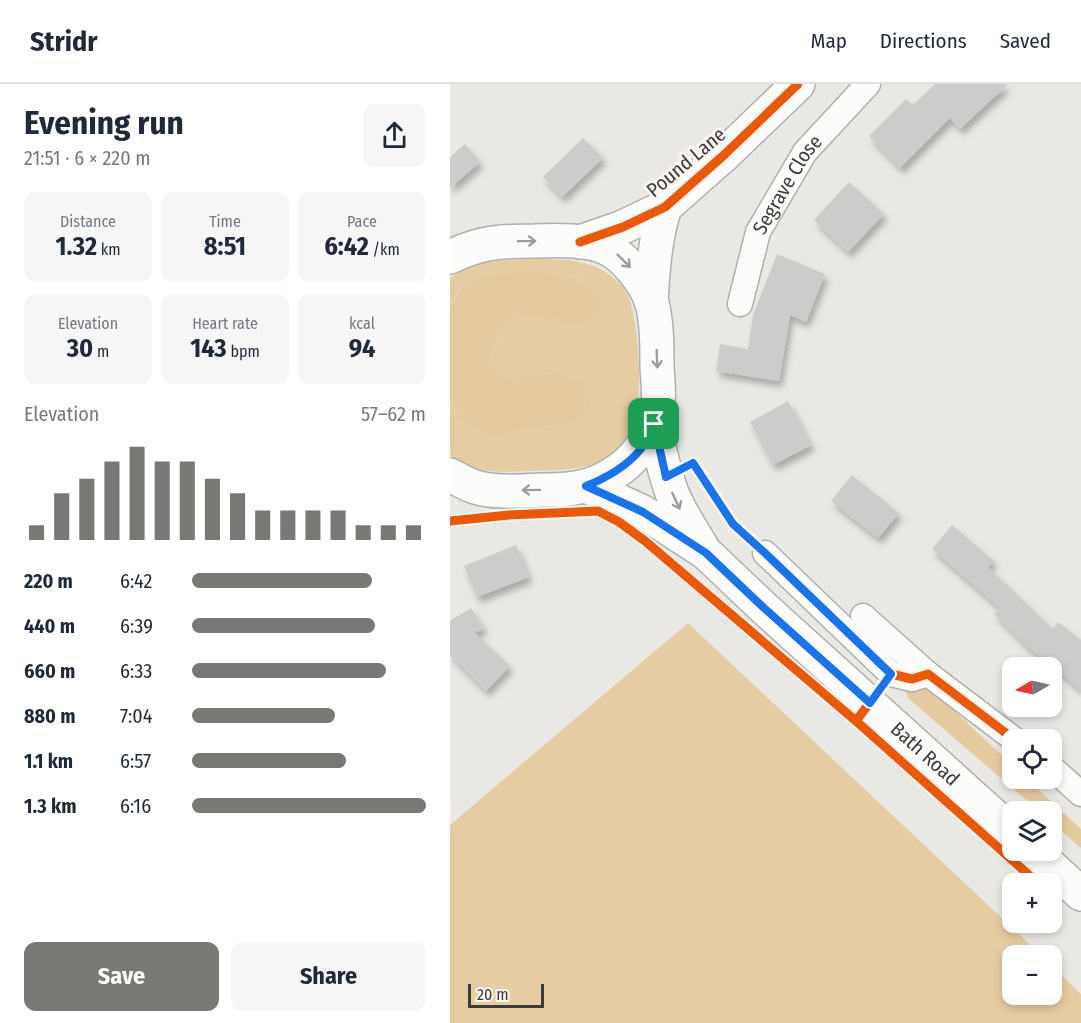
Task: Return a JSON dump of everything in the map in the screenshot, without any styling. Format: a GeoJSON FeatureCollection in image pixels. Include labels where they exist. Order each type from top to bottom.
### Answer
{"type":"FeatureCollection","features":[{"type":"Feature","properties":{"kind":"main road","name":"Pound Lane"},"geometry":{"type":"LineString","coordinates":[[580,242],[623,227],[665,207],[724,156],[798,84]]}},
{"type":"Feature","properties":{"kind":"main road","name":"Pound Lane"},"geometry":{"type":"LineString","coordinates":[[651,301],[654,254],[665,207]]}},
{"type":"Feature","properties":{"kind":"main road"},"geometry":{"type":"LineString","coordinates":[[458,247],[514,241],[557,240],[605,247],[616,253],[634,272],[651,301],[656,333],[658,386],[657,413],[654,424],[640,450],[602,480],[576,488],[527,491],[459,486]]}},
{"type":"Feature","properties":{"kind":"main road","name":"Bath Road"},"geometry":{"type":"LineString","coordinates":[[654,424],[666,477],[673,496],[706,553]]}},
{"type":"Feature","properties":{"kind":"main road","name":"Bath Road"},"geometry":{"type":"LineString","coordinates":[[586,486],[643,512],[706,553],[1002,823]]}},
{"type":"Feature","properties":{"kind":"main road"},"geometry":{"type":"LineString","coordinates":[[1045,861],[1081,894]]}},
{"type":"Feature","properties":{"kind":"street","name":"Segrave Close"},"geometry":{"type":"LineString","coordinates":[[740,304],[758,232],[805,152],[868,84]]}},
{"type":"Feature","properties":{"kind":"street"},"geometry":{"type":"LineString","coordinates":[[765,553],[891,674],[912,679],[928,674]]}},
{"type":"Feature","properties":{"kind":"street"},"geometry":{"type":"LineString","coordinates":[[863,616],[928,674],[1002,730]]}},
{"type":"Feature","properties":{"kind":"street"},"geometry":{"type":"LineString","coordinates":[[1062,777],[1081,794]]}},
{"type":"Feature","properties":{"kind":"shaded area"},"geometry":{"type":"Polygon","coordinates":[[[501,260],[569,260],[591,265],[611,276],[626,292],[634,319],[638,350],[639,384],[634,425],[626,439],[608,457],[580,468],[497,472],[477,469],[450,455],[450,403],[465,422],[481,431],[499,432],[556,425],[553,373],[511,377],[497,373],[491,362],[491,355],[504,329],[520,317],[547,317],[573,323],[590,285],[578,279],[539,271],[459,291],[450,306],[450,278],[469,267],[480,264],[501,260]]]}},
{"type":"Feature","properties":{"kind":"shaded area"},"geometry":{"type":"Polygon","coordinates":[[[539,271],[568,276],[589,285],[597,291],[601,298],[599,310],[592,318],[577,323],[530,316],[513,320],[501,333],[492,350],[492,364],[498,373],[511,377],[553,373],[577,380],[585,387],[590,399],[588,412],[581,419],[570,423],[495,434],[474,429],[461,419],[450,403],[450,306],[459,291],[482,277],[539,271]]]}},
{"type":"Feature","properties":{"kind":"shaded area"},"geometry":{"type":"Polygon","coordinates":[[[688,623],[1002,918],[1002,933],[1018,933],[1030,945],[1002,945],[1002,1005],[1062,1005],[1062,976],[1081,994],[1081,1023],[450,1023],[450,825],[688,623]]]}},
{"type":"Feature","properties":{"kind":"shaded area"},"geometry":{"type":"Polygon","coordinates":[[[874,635],[1002,756],[1002,779],[909,699],[874,635]]]}},
{"type":"Feature","properties":{"kind":"shaded area"},"geometry":{"type":"Polygon","coordinates":[[[1013,789],[1038,789],[1051,801],[1027,801],[1013,789]]]}},
{"type":"Feature","properties":{"kind":"shaded area"},"geometry":{"type":"Polygon","coordinates":[[[1062,811],[1081,829],[1081,848],[1062,832],[1062,811]]]}},
{"type":"Feature","properties":{"kind":"building"},"geometry":{"type":"Polygon","coordinates":[[[935,84],[1008,84],[960,129],[950,118],[900,168],[869,136],[906,99],[913,105],[935,84]]]}},
{"type":"Feature","properties":{"kind":"building"},"geometry":{"type":"Polygon","coordinates":[[[583,138],[603,158],[562,197],[543,177],[583,138]]]}},
{"type":"Feature","properties":{"kind":"building"},"geometry":{"type":"Polygon","coordinates":[[[465,144],[480,162],[450,188],[450,157],[465,144]]]}},
{"type":"Feature","properties":{"kind":"building"},"geometry":{"type":"Polygon","coordinates":[[[849,182],[884,214],[848,252],[814,220],[849,182]]]}},
{"type":"Feature","properties":{"kind":"building"},"geometry":{"type":"Polygon","coordinates":[[[777,254],[825,274],[806,322],[790,315],[779,381],[716,371],[720,344],[748,349],[753,315],[777,254]]]}},
{"type":"Feature","properties":{"kind":"building"},"geometry":{"type":"Polygon","coordinates":[[[788,401],[811,445],[773,465],[750,422],[788,401]]]}},
{"type":"Feature","properties":{"kind":"building"},"geometry":{"type":"Polygon","coordinates":[[[852,475],[899,513],[878,538],[831,501],[852,475]]]}},
{"type":"Feature","properties":{"kind":"building"},"geometry":{"type":"Polygon","coordinates":[[[952,525],[994,561],[988,567],[1053,629],[1058,622],[1081,640],[1081,690],[1062,674],[1062,657],[1041,657],[1026,645],[994,614],[1000,608],[932,549],[952,525]]]}},
{"type":"Feature","properties":{"kind":"building"},"geometry":{"type":"Polygon","coordinates":[[[516,545],[529,577],[477,597],[464,566],[516,545]]]}},
{"type":"Feature","properties":{"kind":"building"},"geometry":{"type":"Polygon","coordinates":[[[471,608],[484,628],[475,633],[510,666],[486,691],[450,655],[450,621],[471,608]]]}},
{"type":"Feature","properties":{"kind":"cycle path"},"geometry":{"type":"LineString","coordinates":[[580,242],[623,227],[665,207],[724,155],[798,84]]}},
{"type":"Feature","properties":{"kind":"cycle path"},"geometry":{"type":"LineString","coordinates":[[666,477],[693,463],[733,524],[765,553]]}},
{"type":"Feature","properties":{"kind":"cycle path"},"geometry":{"type":"LineString","coordinates":[[450,521],[509,515],[598,511],[619,522],[645,541],[856,721],[1027,873]]}},
{"type":"Feature","properties":{"kind":"cycle path"},"geometry":{"type":"LineString","coordinates":[[856,721],[891,674],[912,679],[928,674],[1002,730]]}},
{"type":"Feature","properties":{"kind":"route"},"geometry":{"type":"LineString","coordinates":[[654,424],[666,477],[693,463],[733,524],[891,674],[870,703],[706,553],[643,512],[586,486],[602,480],[632,458],[640,450],[654,424]]}}]}
